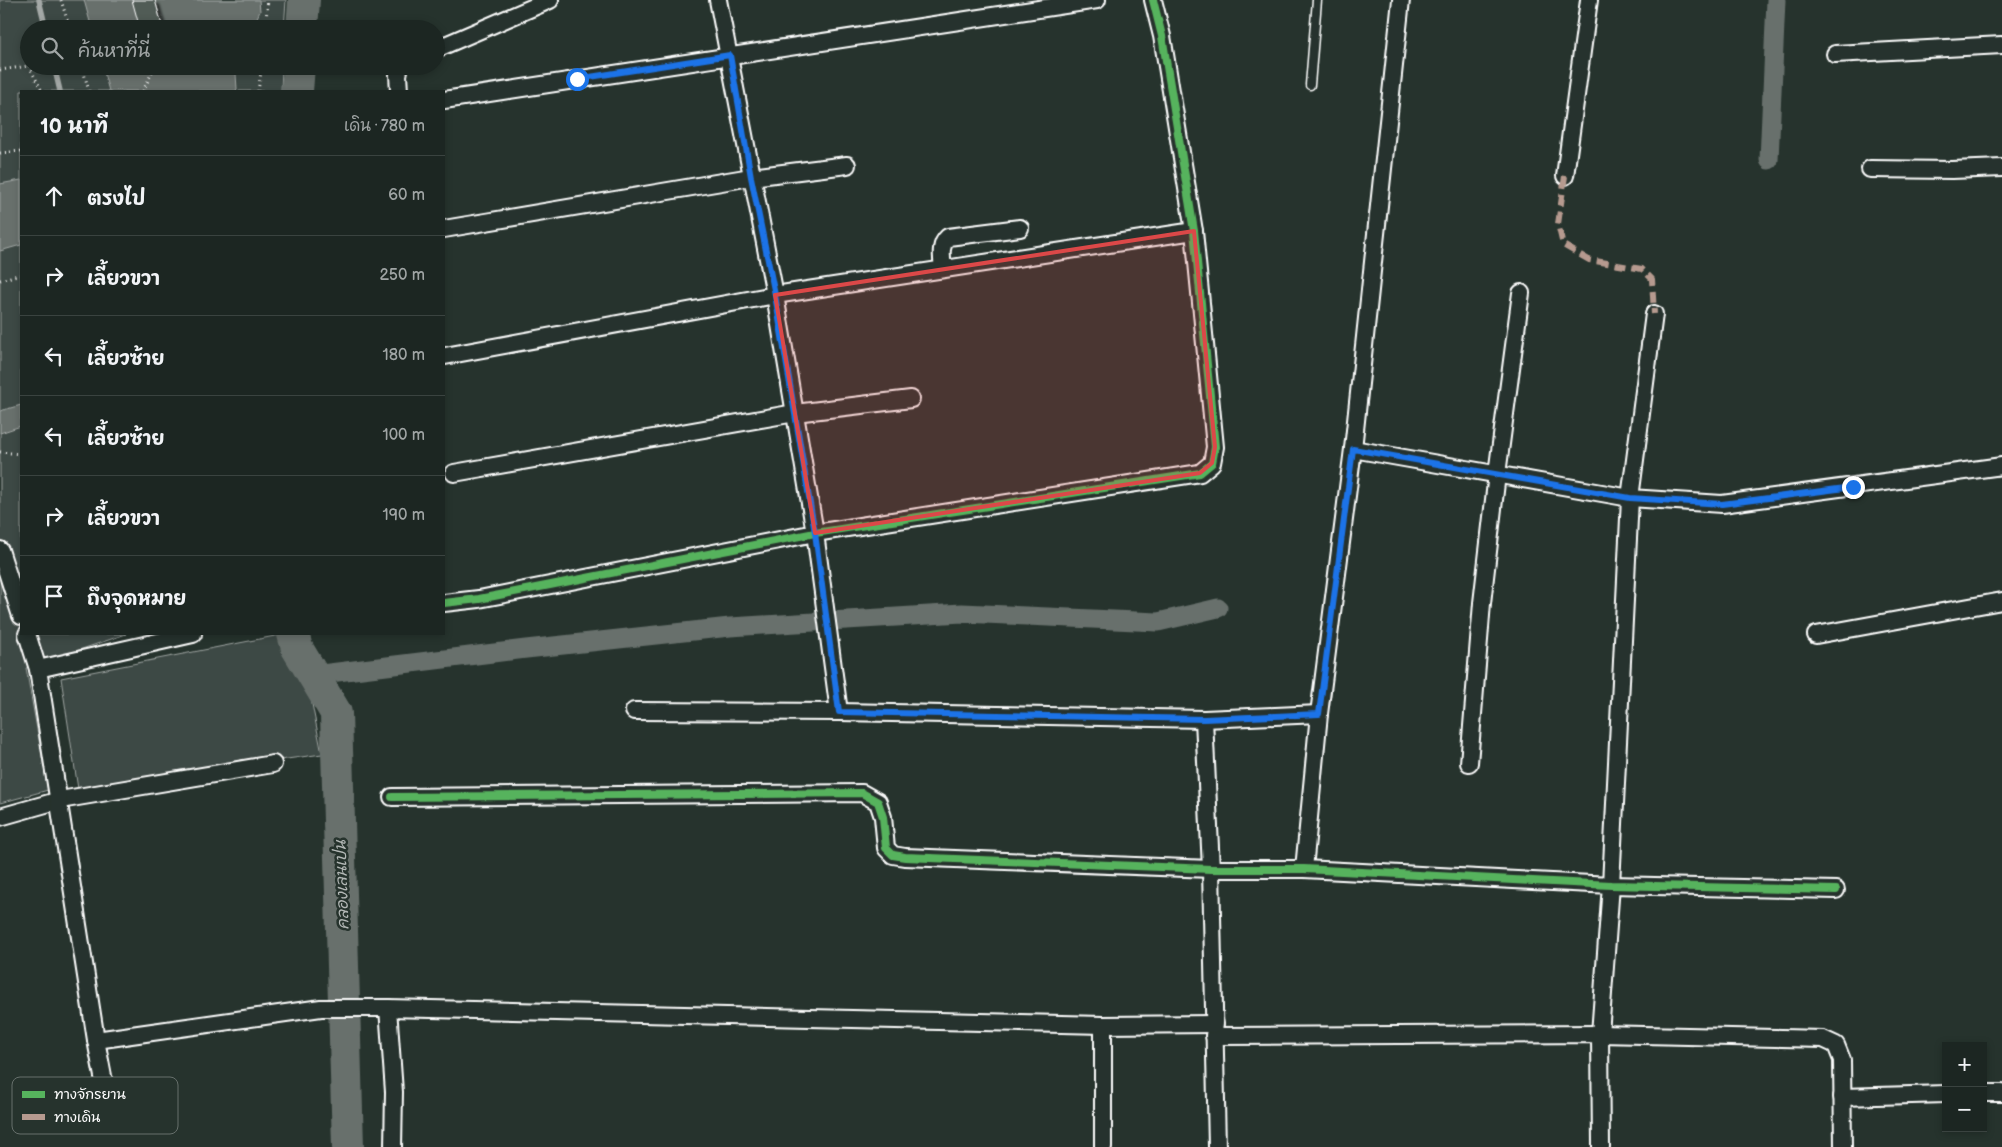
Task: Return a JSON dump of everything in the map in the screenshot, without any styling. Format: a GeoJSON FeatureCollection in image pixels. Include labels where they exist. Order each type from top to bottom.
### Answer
{"type":"FeatureCollection","features":[{"type":"Feature","properties":{"kind":"street"},"geometry":{"type":"LineString","coordinates":[[445,45],[550,0]]}},
{"type":"Feature","properties":{"kind":"street"},"geometry":{"type":"LineString","coordinates":[[718,0],[775,295],[815,533],[839,712]]}},
{"type":"Feature","properties":{"kind":"street"},"geometry":{"type":"LineString","coordinates":[[445,100],[1097,0]]}},
{"type":"Feature","properties":{"kind":"street"},"geometry":{"type":"LineString","coordinates":[[445,603],[479,599],[815,533],[1200,473],[1212,464],[1215,447],[1194,231],[1162,36],[1153,0]]}},
{"type":"Feature","properties":{"kind":"street"},"geometry":{"type":"LineString","coordinates":[[1304,869],[1319,714],[1353,449],[1400,0]]}},
{"type":"Feature","properties":{"kind":"street"},"geometry":{"type":"LineString","coordinates":[[1565,176],[1589,0]]}},
{"type":"Feature","properties":{"kind":"street"},"geometry":{"type":"LineString","coordinates":[[1835,54],[2002,45]]}},
{"type":"Feature","properties":{"kind":"street"},"geometry":{"type":"LineString","coordinates":[[398,75],[398,90]]}},
{"type":"Feature","properties":{"kind":"street"},"geometry":{"type":"LineString","coordinates":[[445,228],[751,177],[847,165]]}},
{"type":"Feature","properties":{"kind":"street"},"geometry":{"type":"LineString","coordinates":[[1870,169],[1952,170],[2002,168]]}},
{"type":"Feature","properties":{"kind":"street"},"geometry":{"type":"LineString","coordinates":[[943,269],[942,251],[944,241],[948,237],[1020,228]]}},
{"type":"Feature","properties":{"kind":"street"},"geometry":{"type":"LineString","coordinates":[[445,356],[775,295],[1194,231]]}},
{"type":"Feature","properties":{"kind":"street"},"geometry":{"type":"LineString","coordinates":[[1469,763],[1482,603],[1520,293]]}},
{"type":"Feature","properties":{"kind":"street"},"geometry":{"type":"LineString","coordinates":[[1601,1147],[1600,1034],[1611,885],[1630,498],[1654,314]]}},
{"type":"Feature","properties":{"kind":"street"},"geometry":{"type":"LineString","coordinates":[[454,473],[795,413],[911,399]]}},
{"type":"Feature","properties":{"kind":"street"},"geometry":{"type":"LineString","coordinates":[[1353,449],[1630,498],[1722,504],[2002,466]]}},
{"type":"Feature","properties":{"kind":"street"},"geometry":{"type":"LineString","coordinates":[[0,550],[20,613]]}},
{"type":"Feature","properties":{"kind":"street"},"geometry":{"type":"LineString","coordinates":[[1816,635],[2002,601]]}},
{"type":"Feature","properties":{"kind":"street"},"geometry":{"type":"LineString","coordinates":[[27,635],[38,669],[103,1077]]}},
{"type":"Feature","properties":{"kind":"street"},"geometry":{"type":"LineString","coordinates":[[38,669],[189,635]]}},
{"type":"Feature","properties":{"kind":"street"},"geometry":{"type":"LineString","coordinates":[[634,711],[839,712],[1204,719],[1319,714]]}},
{"type":"Feature","properties":{"kind":"street"},"geometry":{"type":"LineString","coordinates":[[1204,719],[1211,869],[1217,1147]]}},
{"type":"Feature","properties":{"kind":"street"},"geometry":{"type":"LineString","coordinates":[[0,817],[60,800],[273,764]]}},
{"type":"Feature","properties":{"kind":"street"},"geometry":{"type":"LineString","coordinates":[[392,797],[862,793],[878,802],[883,817],[886,848],[893,855],[905,857],[1211,869],[1304,869],[1611,885],[1836,890]]}},
{"type":"Feature","properties":{"kind":"street"},"geometry":{"type":"LineString","coordinates":[[96,1040],[321,1008],[1214,1030],[1600,1034],[1823,1040],[1836,1045],[1842,1060],[1843,1147]]}},
{"type":"Feature","properties":{"kind":"street"},"geometry":{"type":"LineString","coordinates":[[380,1008],[394,1092],[393,1147]]}},
{"type":"Feature","properties":{"kind":"street"},"geometry":{"type":"LineString","coordinates":[[1103,1026],[1103,1147]]}},
{"type":"Feature","properties":{"kind":"street"},"geometry":{"type":"LineString","coordinates":[[1987,1093],[2002,1093]]}},
{"type":"Feature","properties":{"kind":"street"},"geometry":{"type":"LineString","coordinates":[[1842,1098],[1942,1094]]}},
{"type":"Feature","properties":{"kind":"lane"},"geometry":{"type":"LineString","coordinates":[[1310,86],[1316,0]]}},
{"type":"Feature","properties":{"kind":"path"},"geometry":{"type":"LineString","coordinates":[[61,0],[67,20]]}},
{"type":"Feature","properties":{"kind":"path"},"geometry":{"type":"LineString","coordinates":[[266,20],[268,0]]}},
{"type":"Feature","properties":{"kind":"path"},"geometry":{"type":"LineString","coordinates":[[0,70],[20,67]]}},
{"type":"Feature","properties":{"kind":"path"},"geometry":{"type":"LineString","coordinates":[[34,75],[41,90]]}},
{"type":"Feature","properties":{"kind":"path"},"geometry":{"type":"LineString","coordinates":[[85,75],[89,90]]}},
{"type":"Feature","properties":{"kind":"path"},"geometry":{"type":"LineString","coordinates":[[143,90],[151,75]]}},
{"type":"Feature","properties":{"kind":"path"},"geometry":{"type":"LineString","coordinates":[[258,90],[261,75]]}},
{"type":"Feature","properties":{"kind":"path"},"geometry":{"type":"LineString","coordinates":[[0,153],[20,151]]}},
{"type":"Feature","properties":{"kind":"path"},"geometry":{"type":"LineString","coordinates":[[0,280],[20,274]]}},
{"type":"Feature","properties":{"kind":"path"},"geometry":{"type":"LineString","coordinates":[[0,452],[20,454]]}},
{"type":"Feature","properties":{"kind":"highlighted area"},"geometry":{"type":"Polygon","coordinates":[[[1194,231],[1215,447],[1212,463],[1200,473],[815,533],[775,295],[1194,231]]]}},
{"type":"Feature","properties":{"kind":"shaded area"},"geometry":{"type":"Polygon","coordinates":[[[0,0],[286,0],[285,20],[20,20],[20,75],[282,75],[281,90],[20,90],[20,635],[123,635],[26,668],[48,790],[0,803],[0,0]]]}},
{"type":"Feature","properties":{"kind":"shaded area"},"geometry":{"type":"Polygon","coordinates":[[[84,0],[259,0],[260,11],[256,20],[90,20],[84,0]]]}},
{"type":"Feature","properties":{"kind":"shaded area"},"geometry":{"type":"Polygon","coordinates":[[[105,75],[236,75],[237,89],[236,90],[109,90],[105,75]]]}},
{"type":"Feature","properties":{"kind":"shaded area"},"geometry":{"type":"Polygon","coordinates":[[[20,180],[20,245],[0,251],[0,184],[20,180]]]}},
{"type":"Feature","properties":{"kind":"shaded area"},"geometry":{"type":"Polygon","coordinates":[[[20,405],[20,426],[0,433],[0,411],[20,405]]]}},
{"type":"Feature","properties":{"kind":"shaded area"},"geometry":{"type":"Polygon","coordinates":[[[280,635],[310,694],[322,754],[78,789],[61,678],[280,635]]]}},
{"type":"Feature","properties":{"kind":"building"},"geometry":{"type":"Polygon","coordinates":[[[132,0],[155,0],[161,20],[138,20],[132,0]]]}},
{"type":"Feature","properties":{"kind":"waterway"},"geometry":{"type":"LineString","coordinates":[[39,0],[44,20]]}},
{"type":"Feature","properties":{"kind":"waterway","name":"คลองเลนเปน"},"geometry":{"type":"LineString","coordinates":[[303,20],[304,0]]}},
{"type":"Feature","properties":{"kind":"waterway"},"geometry":{"type":"LineString","coordinates":[[1769,160],[1776,0]]}},
{"type":"Feature","properties":{"kind":"waterway"},"geometry":{"type":"LineString","coordinates":[[56,75],[60,90]]}},
{"type":"Feature","properties":{"kind":"waterway","name":"คลองเลนเปน"},"geometry":{"type":"LineString","coordinates":[[297,90],[298,75]]}},
{"type":"Feature","properties":{"kind":"waterway"},"geometry":{"type":"LineString","coordinates":[[313,675],[730,627],[962,613],[1158,622],[1218,608]]}},
{"type":"Feature","properties":{"kind":"waterway","name":"คลองเลนเปน"},"geometry":{"type":"LineString","coordinates":[[293,635],[297,648],[336,713],[348,1147]]}},
{"type":"Feature","properties":{"kind":"marked path"},"geometry":{"type":"LineString","coordinates":[[1565,176],[1558,224],[1563,245],[1589,260],[1642,269],[1652,279],[1654,314]]}},
{"type":"Feature","properties":{"kind":"cycle path"},"geometry":{"type":"LineString","coordinates":[[445,603],[479,599],[815,533],[1200,473],[1212,463],[1215,447],[1194,231],[1162,36],[1153,0]]}},
{"type":"Feature","properties":{"kind":"cycle path"},"geometry":{"type":"LineString","coordinates":[[392,797],[862,793],[878,802],[883,817],[886,848],[893,855],[905,857],[1211,869],[1304,869],[1611,885],[1836,890]]}},
{"type":"Feature","properties":{"kind":"route"},"geometry":{"type":"LineString","coordinates":[[577,79],[730,55],[751,177],[775,295],[815,533],[839,712],[1204,719],[1319,714],[1353,449],[1630,498],[1722,504],[1853,487]]}}]}
